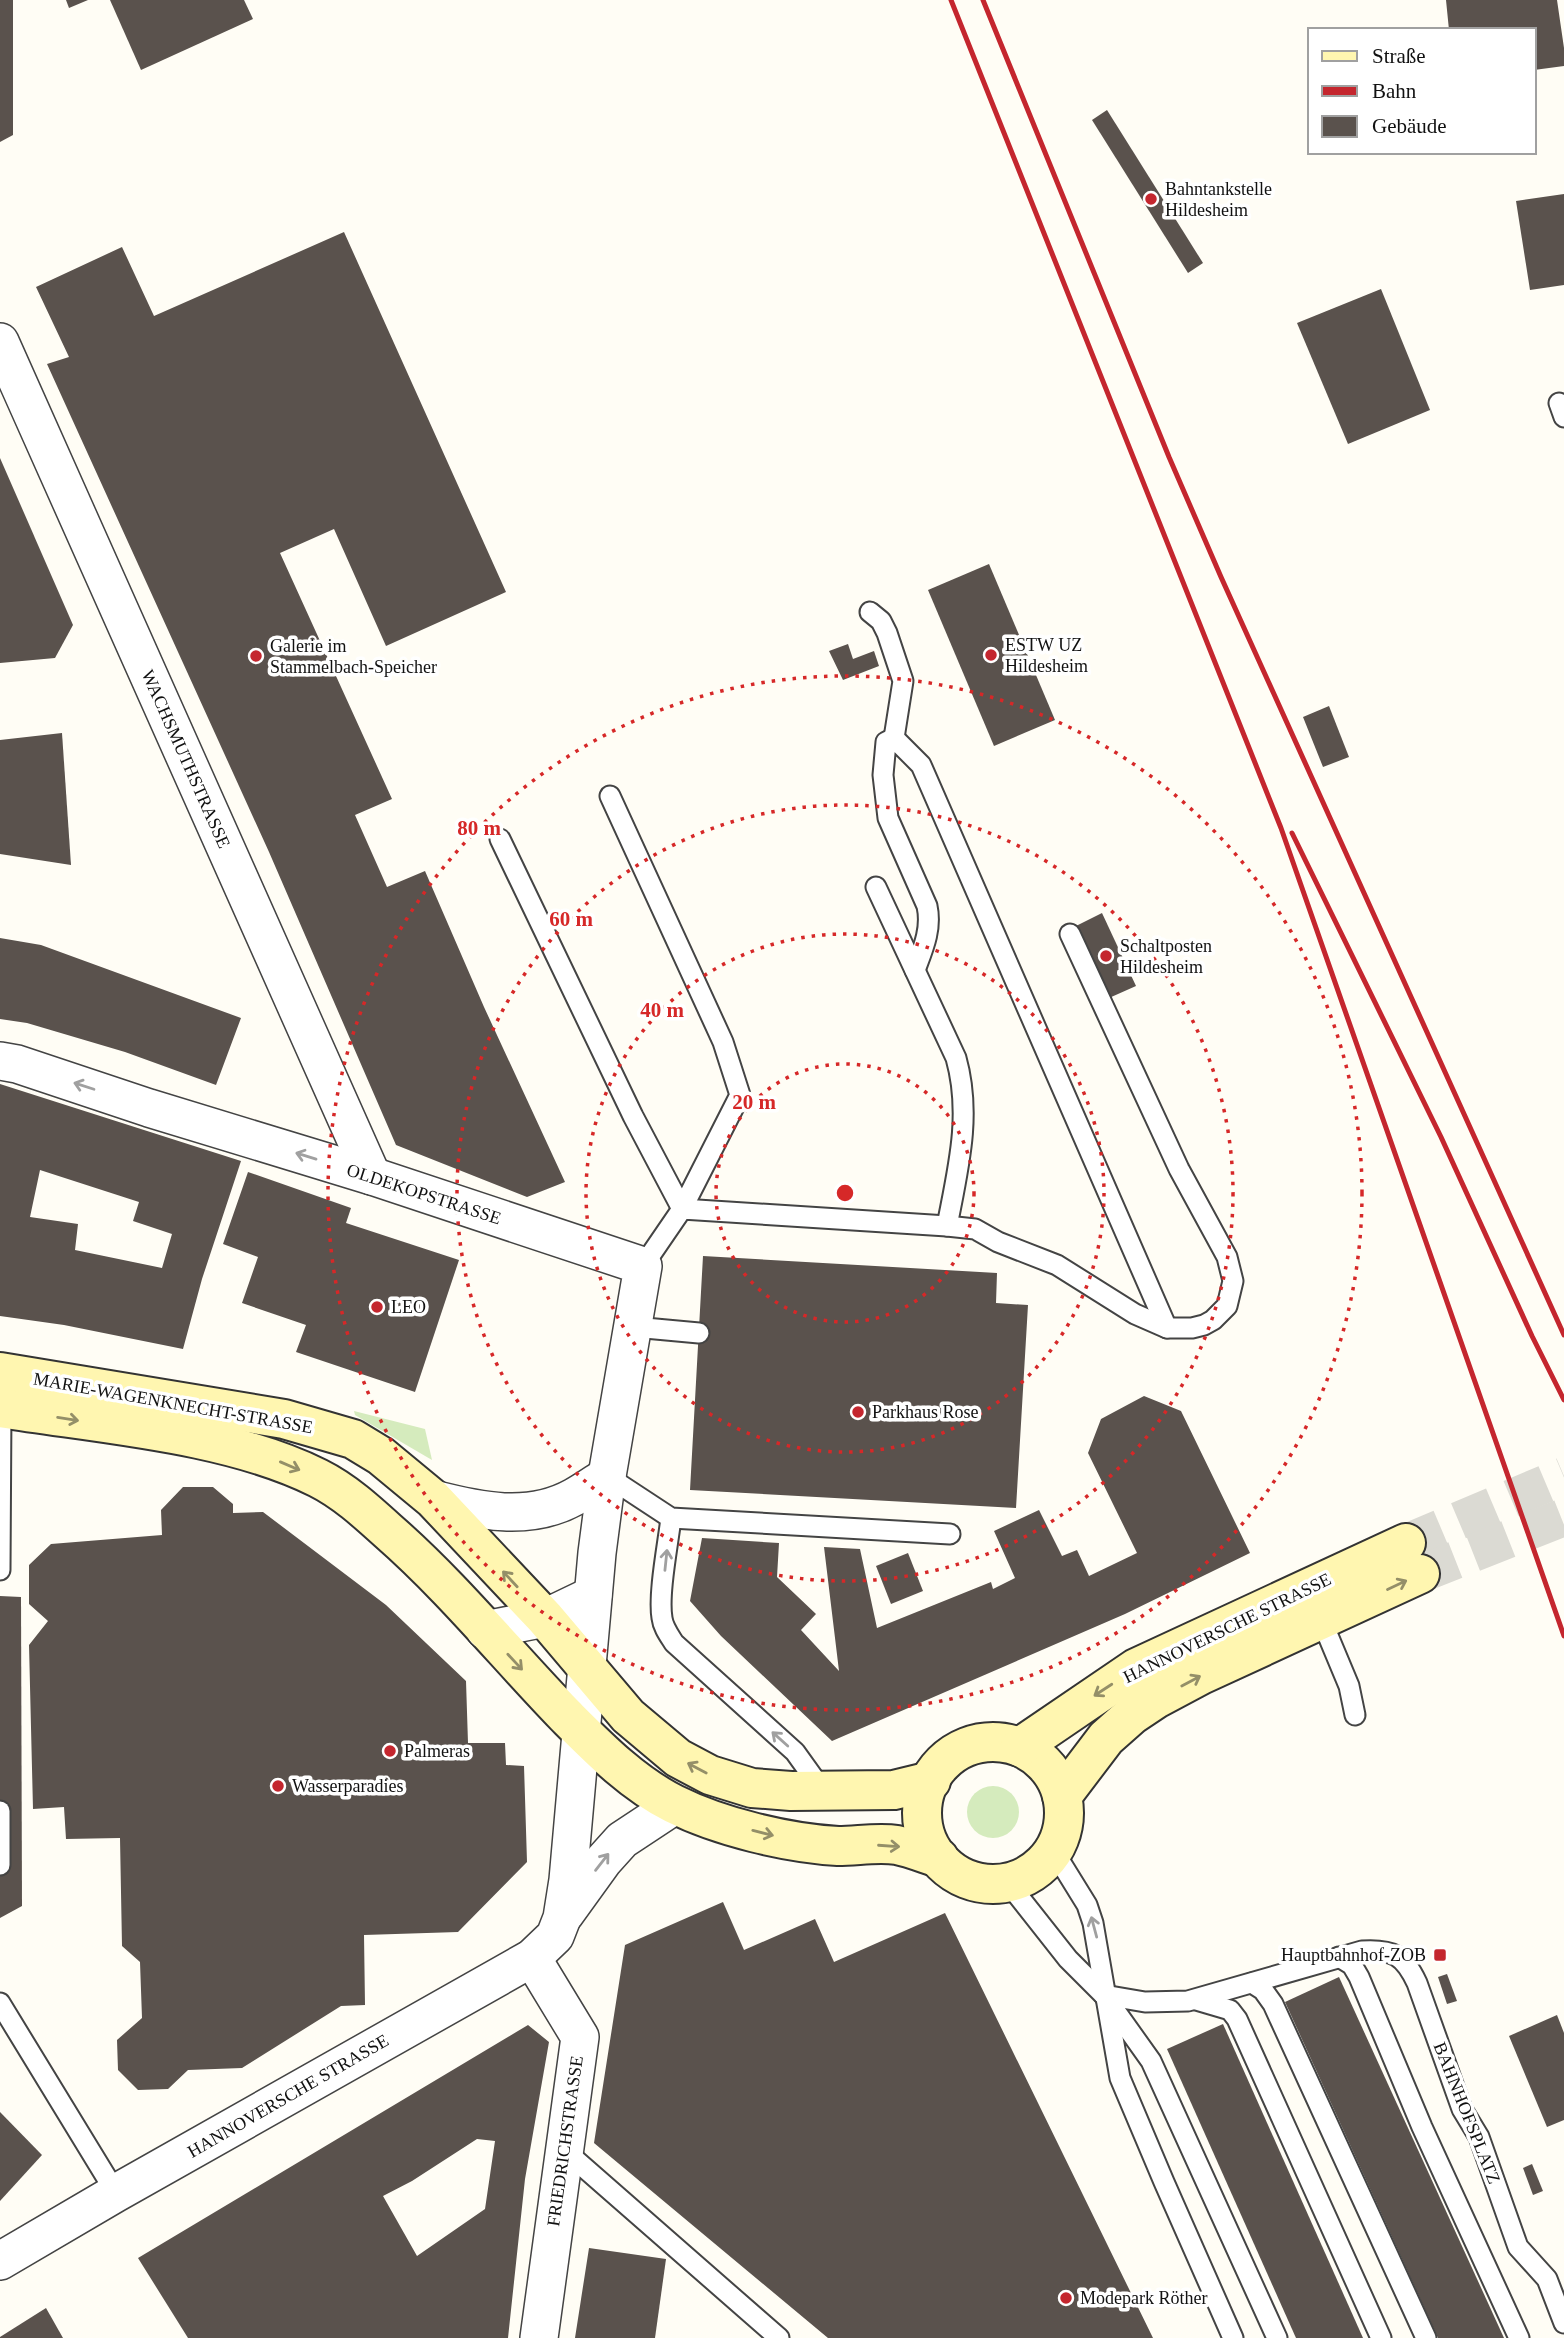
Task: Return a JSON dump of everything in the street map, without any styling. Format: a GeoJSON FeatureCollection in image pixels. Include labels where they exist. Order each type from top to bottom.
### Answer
{"type":"FeatureCollection","features":[{"type":"Feature","properties":{"kind":"street","name":"WACHSMUTHSTRASSE"},"geometry":{"type":"LineString","coordinates":[[0,342],[372,1176]]}},
{"type":"Feature","properties":{"kind":"street","name":"OLDEKOPSTRASSE"},"geometry":{"type":"LineString","coordinates":[[0,1061],[17,1064],[149,1108],[372,1176],[643,1266]]}},
{"type":"Feature","properties":{"kind":"street"},"geometry":{"type":"LineString","coordinates":[[643,1266],[607,1476],[586,1668],[628,1716],[678,1758],[710,1775],[752,1788],[823,1791],[894,1790],[931,1781]]}},
{"type":"Feature","properties":{"kind":"street","name":"MARIE-WAGENKNECHT-STRASSE"},"geometry":{"type":"LineString","coordinates":[[0,1372],[284,1419],[353,1439],[381,1456],[433,1499],[545,1618],[586,1668]]}},
{"type":"Feature","properties":{"kind":"street","name":"MARIE-WAGENKNECHT-STRASSE"},"geometry":{"type":"LineString","coordinates":[[0,1408],[225,1446],[278,1461],[320,1479],[352,1499],[413,1553],[581,1731]]}},
{"type":"Feature","properties":{"kind":"street"},"geometry":{"type":"LineString","coordinates":[[433,1499],[473,1509],[506,1513],[541,1508],[572,1499],[607,1476]]}},
{"type":"Feature","properties":{"kind":"street","name":"HANNOVERSCHE STRASSE"},"geometry":{"type":"LineString","coordinates":[[1020,1747],[1136,1668],[1413,1558],[1321,1619],[1201,1675],[1132,1715],[1106,1738],[1062,1796]]}},
{"type":"Feature","properties":{"kind":"street"},"geometry":{"type":"LineString","coordinates":[[485,1630],[545,1618],[593,1595]]}},
{"type":"Feature","properties":{"kind":"street","name":"HANNOVERSCHE STRASSE"},"geometry":{"type":"LineString","coordinates":[[0,2262],[116,2193],[532,1958],[555,1936],[562,1918],[568,1880],[586,1668]]}},
{"type":"Feature","properties":{"kind":"street"},"geometry":{"type":"LineString","coordinates":[[628,1716],[611,1714],[595,1720],[581,1731],[615,1764],[646,1788],[675,1805],[714,1820],[792,1839],[838,1846],[897,1845],[939,1858]]}},
{"type":"Feature","properties":{"kind":"street"},"geometry":{"type":"LineString","coordinates":[[984,1743],[1020,1747],[1044,1763],[1055,1778],[1062,1796],[1063,1828],[1053,1850],[1035,1871],[1023,1878],[989,1884],[960,1876],[939,1858],[924,1829],[922,1812],[931,1781],[944,1762],[964,1749],[984,1743]]}},
{"type":"Feature","properties":{"kind":"street","name":"HANNOVERSCHE STRASSE"},"geometry":{"type":"LineString","coordinates":[[562,1918],[622,1840],[675,1805]]}},
{"type":"Feature","properties":{"kind":"street","name":"FRIEDRICHSTRASSE"},"geometry":{"type":"LineString","coordinates":[[532,1958],[580,2037],[538,2338]]}},
{"type":"Feature","properties":{"kind":"lane"},"geometry":{"type":"LineString","coordinates":[[870,612],[881,621],[887,633],[903,681],[894,738]]}},
{"type":"Feature","properties":{"kind":"lane"},"geometry":{"type":"LineString","coordinates":[[894,738],[886,742],[883,775],[888,818],[927,906],[929,920],[925,944],[915,970]]}},
{"type":"Feature","properties":{"kind":"lane"},"geometry":{"type":"LineString","coordinates":[[894,738],[921,765],[1167,1328]]}},
{"type":"Feature","properties":{"kind":"lane"},"geometry":{"type":"LineString","coordinates":[[610,796],[723,1042],[740,1095],[682,1209],[643,1266]]}},
{"type":"Feature","properties":{"kind":"lane"},"geometry":{"type":"LineString","coordinates":[[499,839],[633,1116],[682,1209]]}},
{"type":"Feature","properties":{"kind":"lane"},"geometry":{"type":"LineString","coordinates":[[876,887],[956,1058],[964,1094],[963,1140],[947,1226]]}},
{"type":"Feature","properties":{"kind":"lane"},"geometry":{"type":"LineString","coordinates":[[682,1209],[975,1229],[998,1242],[1057,1265],[1135,1314],[1167,1328],[1192,1328],[1213,1320],[1227,1306],[1233,1281],[1227,1257],[1179,1169],[1070,934]]}},
{"type":"Feature","properties":{"kind":"lane"},"geometry":{"type":"LineString","coordinates":[[634,1327],[699,1334]]}},
{"type":"Feature","properties":{"kind":"lane"},"geometry":{"type":"LineString","coordinates":[[0,1570],[0,1408],[60,1382]]}},
{"type":"Feature","properties":{"kind":"lane"},"geometry":{"type":"LineString","coordinates":[[607,1476],[671,1518],[950,1534]]}},
{"type":"Feature","properties":{"kind":"lane"},"geometry":{"type":"LineString","coordinates":[[671,1518],[661,1616],[668,1634],[674,1643],[795,1752],[823,1791]]}},
{"type":"Feature","properties":{"kind":"lane"},"geometry":{"type":"LineString","coordinates":[[1321,1619],[1349,1686],[1355,1715]]}},
{"type":"Feature","properties":{"kind":"lane"},"geometry":{"type":"LineString","coordinates":[[0,1811],[0,1865]]}},
{"type":"Feature","properties":{"kind":"lane"},"geometry":{"type":"LineString","coordinates":[[1053,1850],[1087,1905],[1098,1941],[1104,1995],[1120,2077],[1233,2338]]}},
{"type":"Feature","properties":{"kind":"lane"},"geometry":{"type":"LineString","coordinates":[[1008,1882],[1068,1959],[1104,1995],[1151,2061],[1277,2338]]}},
{"type":"Feature","properties":{"kind":"lane","name":"BAHNHOFSPLATZ"},"geometry":{"type":"LineString","coordinates":[[1104,1995],[1145,2002],[1195,2000],[1362,1951],[1386,1951],[1403,1960],[1410,1969],[1462,2109],[1479,2137],[1518,2248],[1546,2279],[1564,2323]]}},
{"type":"Feature","properties":{"kind":"lane"},"geometry":{"type":"LineString","coordinates":[[1339,1957],[1352,1965],[1359,1977],[1422,2127],[1519,2338]]}},
{"type":"Feature","properties":{"kind":"lane"},"geometry":{"type":"LineString","coordinates":[[1252,1983],[1264,1990],[1273,2004],[1426,2338]]}},
{"type":"Feature","properties":{"kind":"lane","name":"BAHNHOFSPLATZ"},"geometry":{"type":"LineString","coordinates":[[1195,2000],[1230,2010],[1237,2018],[1381,2338]]}},
{"type":"Feature","properties":{"kind":"lane"},"geometry":{"type":"LineString","coordinates":[[0,2003],[116,2193]]}},
{"type":"Feature","properties":{"kind":"lane"},"geometry":{"type":"LineString","coordinates":[[563,2149],[779,2338]]}},
{"type":"Feature","properties":{"kind":"green space"},"geometry":{"type":"Polygon","coordinates":[[[354,1411],[425,1429],[432,1460],[355,1415],[354,1411]]]}},
{"type":"Feature","properties":{"kind":"green space"},"geometry":{"type":"Polygon","coordinates":[[[993,1786],[1012,1793],[1019,1812],[1012,1831],[993,1838],[974,1831],[967,1812],[974,1793],[993,1786]]]}},
{"type":"Feature","properties":{"kind":"building"},"geometry":{"type":"Polygon","coordinates":[[[0,0],[13,0],[13,135],[0,142],[0,0]]]}},
{"type":"Feature","properties":{"kind":"building"},"geometry":{"type":"Polygon","coordinates":[[[66,0],[88,0],[69,8],[66,0]]]}},
{"type":"Feature","properties":{"kind":"building"},"geometry":{"type":"Polygon","coordinates":[[[110,0],[244,0],[253,19],[141,70],[110,0]]]}},
{"type":"Feature","properties":{"kind":"building"},"geometry":{"type":"Polygon","coordinates":[[[1446,0],[1557,0],[1564,66],[1536,70],[1536,28],[1449,28],[1446,0]]]}},
{"type":"Feature","properties":{"kind":"building"},"geometry":{"type":"Polygon","coordinates":[[[1107,110],[1203,263],[1188,273],[1092,120],[1107,110]]]}},
{"type":"Feature","properties":{"kind":"building"},"geometry":{"type":"Polygon","coordinates":[[[1564,194],[1564,285],[1530,290],[1516,201],[1564,194]]]}},
{"type":"Feature","properties":{"kind":"building"},"geometry":{"type":"Polygon","coordinates":[[[344,232],[506,592],[386,646],[334,529],[280,553],[392,799],[355,815],[387,887],[425,871],[565,1182],[527,1197],[396,1145],[269,852],[47,364],[69,357],[36,287],[122,247],[154,316],[344,232]]]}},
{"type":"Feature","properties":{"kind":"building"},"geometry":{"type":"Polygon","coordinates":[[[1381,289],[1430,410],[1348,444],[1297,323],[1381,289]]]}},
{"type":"Feature","properties":{"kind":"building"},"geometry":{"type":"Polygon","coordinates":[[[0,458],[73,625],[55,658],[0,663],[0,458]]]}},
{"type":"Feature","properties":{"kind":"building","name":"ESTW UZ Hildesheim"},"geometry":{"type":"Polygon","coordinates":[[[989,564],[1055,720],[994,746],[928,590],[989,564]]]}},
{"type":"Feature","properties":{"kind":"building"},"geometry":{"type":"Polygon","coordinates":[[[848,644],[853,659],[874,651],[879,666],[843,680],[829,651],[848,644]]]}},
{"type":"Feature","properties":{"kind":"building"},"geometry":{"type":"Polygon","coordinates":[[[1329,706],[1349,757],[1323,767],[1303,717],[1329,706]]]}},
{"type":"Feature","properties":{"kind":"building"},"geometry":{"type":"Polygon","coordinates":[[[62,733],[71,865],[0,854],[0,740],[62,733]]]}},
{"type":"Feature","properties":{"kind":"building","name":"Schaltposten Hildesheim"},"geometry":{"type":"Polygon","coordinates":[[[1102,913],[1136,986],[1109,998],[1076,926],[1102,913]]]}},
{"type":"Feature","properties":{"kind":"building"},"geometry":{"type":"Polygon","coordinates":[[[0,938],[41,945],[241,1018],[216,1085],[125,1052],[27,1023],[0,1019],[0,938]]]}},
{"type":"Feature","properties":{"kind":"building"},"geometry":{"type":"Polygon","coordinates":[[[0,1084],[241,1161],[202,1279],[183,1349],[64,1325],[0,1316],[0,1084]],[[40,1170],[30,1217],[78,1224],[75,1250],[162,1268],[172,1234],[133,1221],[139,1202],[40,1170]]]}},
{"type":"Feature","properties":{"kind":"building"},"geometry":{"type":"Polygon","coordinates":[[[248,1172],[351,1208],[346,1223],[459,1260],[415,1392],[296,1352],[306,1325],[242,1303],[258,1257],[223,1244],[248,1172]]]}},
{"type":"Feature","properties":{"kind":"building","name":"Parkhaus Rose"},"geometry":{"type":"Polygon","coordinates":[[[703,1256],[997,1273],[996,1303],[1028,1305],[1016,1508],[690,1490],[703,1256]]]}},
{"type":"Feature","properties":{"kind":"building"},"geometry":{"type":"Polygon","coordinates":[[[1144,1396],[1181,1411],[1250,1553],[1125,1614],[832,1741],[721,1636],[690,1601],[702,1538],[779,1543],[777,1577],[816,1614],[801,1630],[839,1671],[824,1547],[860,1549],[877,1628],[991,1582],[993,1589],[1015,1578],[994,1531],[1039,1510],[1062,1556],[1077,1550],[1089,1576],[1137,1553],[1088,1453],[1101,1419],[1144,1396]]]}},
{"type":"Feature","properties":{"kind":"building","name":"Wasserparadies"},"geometry":{"type":"Polygon","coordinates":[[[183,1487],[213,1487],[233,1504],[233,1513],[263,1512],[386,1605],[466,1681],[468,1743],[505,1743],[506,1765],[524,1766],[527,1862],[458,1932],[364,1935],[365,2005],[341,2006],[242,2068],[188,2070],[168,2089],[138,2090],[118,2070],[117,2040],[142,2018],[140,1962],[122,1946],[120,1838],[66,1839],[64,1807],[33,1809],[29,1645],[48,1621],[29,1604],[29,1565],[51,1544],[162,1535],[161,1510],[183,1487]]]}},
{"type":"Feature","properties":{"kind":"building"},"geometry":{"type":"Polygon","coordinates":[[[908,1553],[923,1591],[891,1604],[876,1566],[908,1553]]]}},
{"type":"Feature","properties":{"kind":"building"},"geometry":{"type":"Polygon","coordinates":[[[0,1596],[21,1597],[22,1906],[0,1918],[0,1596]]]}},
{"type":"Feature","properties":{"kind":"building"},"geometry":{"type":"Polygon","coordinates":[[[723,1902],[744,1950],[815,1919],[834,1962],[945,1913],[1153,2338],[828,2338],[594,2143],[625,1945],[723,1902]]]}},
{"type":"Feature","properties":{"kind":"building"},"geometry":{"type":"Polygon","coordinates":[[[1447,1974],[1457,2001],[1447,2004],[1438,1977],[1447,1974]]]}},
{"type":"Feature","properties":{"kind":"building"},"geometry":{"type":"Polygon","coordinates":[[[1339,1977],[1504,2338],[1438,2338],[1285,2002],[1339,1977]]]}},
{"type":"Feature","properties":{"kind":"building"},"geometry":{"type":"Polygon","coordinates":[[[1557,2015],[1564,2033],[1564,2120],[1547,2127],[1509,2036],[1557,2015]]]}},
{"type":"Feature","properties":{"kind":"building"},"geometry":{"type":"Polygon","coordinates":[[[1223,2024],[1363,2338],[1296,2338],[1167,2049],[1223,2024]]]}},
{"type":"Feature","properties":{"kind":"building"},"geometry":{"type":"Polygon","coordinates":[[[528,2025],[549,2042],[525,2179],[508,2338],[188,2338],[138,2258],[528,2025]],[[477,2139],[412,2181],[383,2196],[417,2256],[485,2209],[495,2141],[477,2139]]]}},
{"type":"Feature","properties":{"kind":"building"},"geometry":{"type":"Polygon","coordinates":[[[0,2112],[42,2155],[0,2201],[0,2112]]]}},
{"type":"Feature","properties":{"kind":"building"},"geometry":{"type":"Polygon","coordinates":[[[1532,2164],[1543,2191],[1533,2195],[1523,2168],[1532,2164]]]}},
{"type":"Feature","properties":{"kind":"building"},"geometry":{"type":"Polygon","coordinates":[[[589,2248],[666,2259],[655,2338],[575,2338],[589,2248]]]}},
{"type":"Feature","properties":{"kind":"building"},"geometry":{"type":"Polygon","coordinates":[[[46,2308],[63,2338],[0,2338],[0,2337],[46,2308]]]}},
{"type":"Feature","properties":{"kind":"tunnel"},"geometry":{"type":"LineString","coordinates":[[1406,1543],[1564,1476]]}},
{"type":"Feature","properties":{"kind":"tunnel"},"geometry":{"type":"LineString","coordinates":[[1420,1574],[1564,1517]]}},
{"type":"Feature","properties":{"kind":"railway"},"geometry":{"type":"LineString","coordinates":[[951,0],[1281,828],[1564,1636]]}},
{"type":"Feature","properties":{"kind":"railway"},"geometry":{"type":"LineString","coordinates":[[983,0],[1169,457],[1221,577],[1564,1335]]}},
{"type":"Feature","properties":{"kind":"railway"},"geometry":{"type":"LineString","coordinates":[[1292,833],[1441,1137],[1564,1400]]}},
{"type":"Feature","properties":{"kind":"place","name":"Bahntankstelle Hildesheim"},"geometry":{"type":"Point","coordinates":[1151,199]}},
{"type":"Feature","properties":{"kind":"place","name":"ESTW UZ Hildesheim"},"geometry":{"type":"Point","coordinates":[991,655]}},
{"type":"Feature","properties":{"kind":"place","name":"Galerie im Stammelbach-Speicher"},"geometry":{"type":"Point","coordinates":[256,656]}},
{"type":"Feature","properties":{"kind":"place","name":"Schaltposten Hildesheim"},"geometry":{"type":"Point","coordinates":[1106,956]}},
{"type":"Feature","properties":{"kind":"place","name":"LEO"},"geometry":{"type":"Point","coordinates":[377,1307]}},
{"type":"Feature","properties":{"kind":"place","name":"Parkhaus Rose"},"geometry":{"type":"Point","coordinates":[858,1412]}},
{"type":"Feature","properties":{"kind":"place","name":"Palmeras"},"geometry":{"type":"Point","coordinates":[390,1751]}},
{"type":"Feature","properties":{"kind":"place","name":"Wasserparadies"},"geometry":{"type":"Point","coordinates":[278,1786]}},
{"type":"Feature","properties":{"kind":"place","name":"Hauptbahnhof-ZOB"},"geometry":{"type":"Point","coordinates":[1440,1955]}},
{"type":"Feature","properties":{"kind":"place","name":"Modepark Röther"},"geometry":{"type":"Point","coordinates":[1066,2298]}}]}
